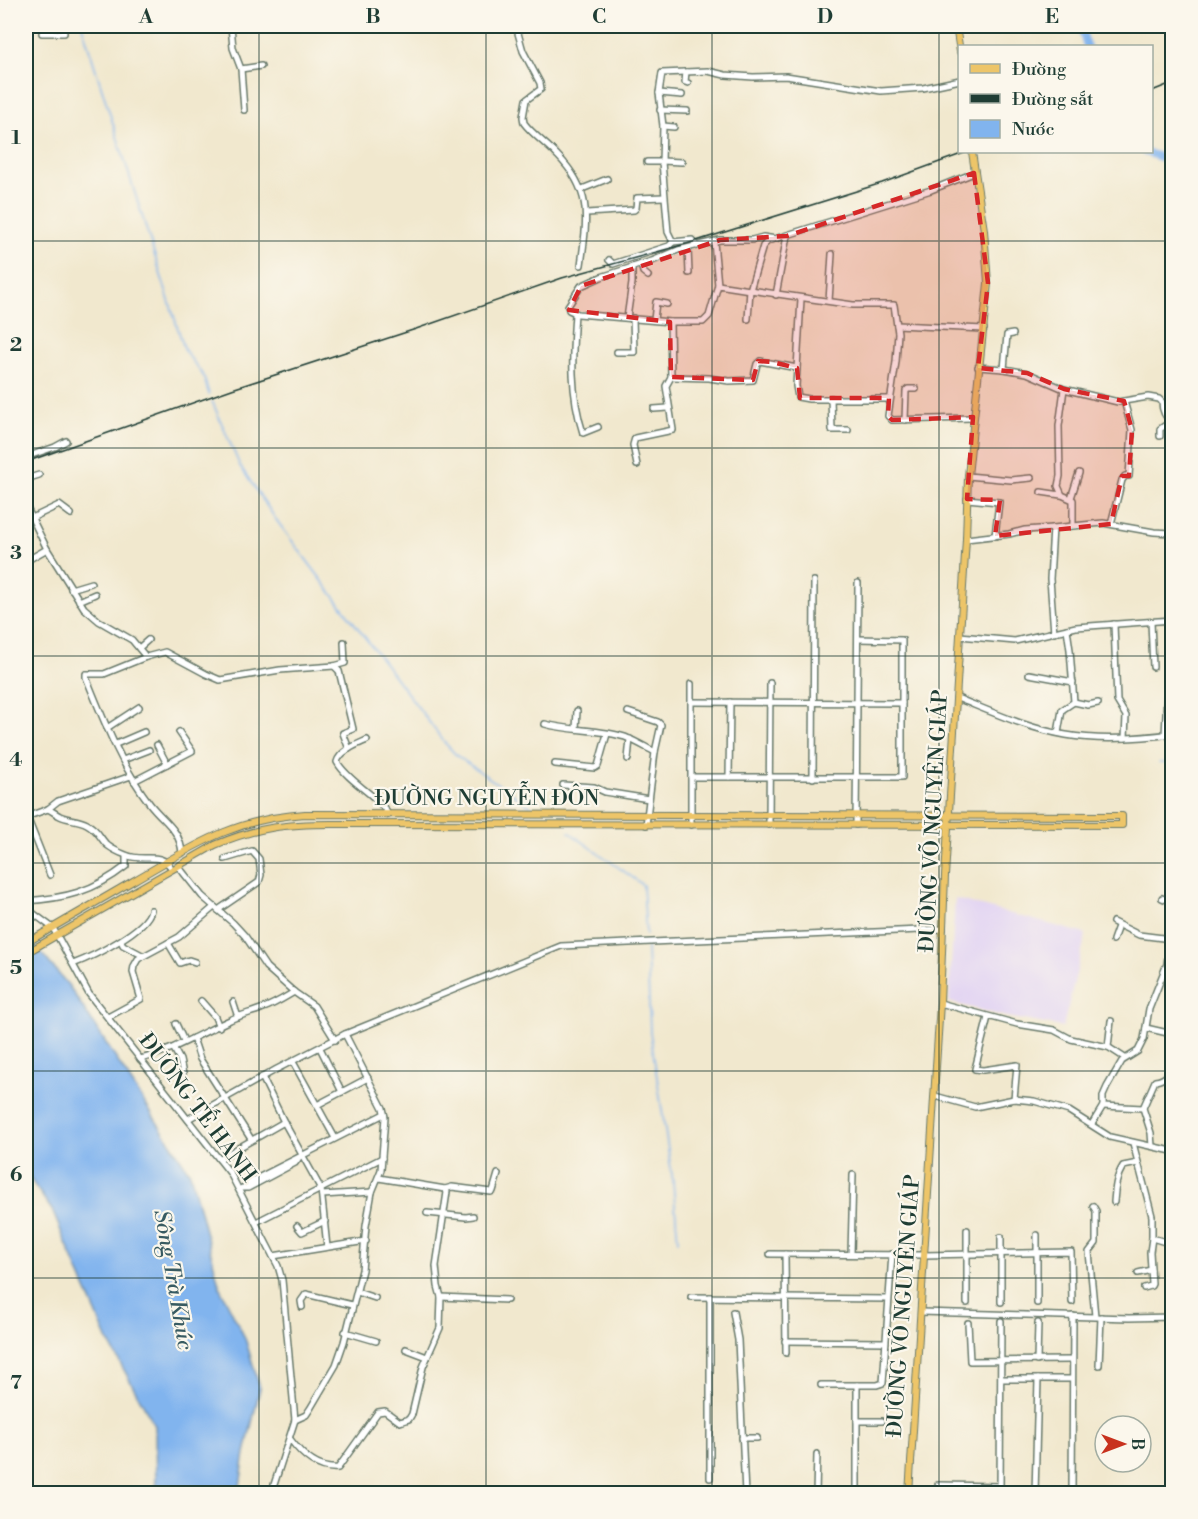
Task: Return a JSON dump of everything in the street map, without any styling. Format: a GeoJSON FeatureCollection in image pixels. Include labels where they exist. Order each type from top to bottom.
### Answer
{"type":"FeatureCollection","features":[{"type":"Feature","properties":{"kind":"main road"},"geometry":{"type":"LineString","coordinates":[[956,26],[959,45]]}},
{"type":"Feature","properties":{"kind":"main road","name":"ĐƯỜNG VÕ NGUYÊN GIÁP"},"geometry":{"type":"LineString","coordinates":[[909,1494],[935,1096],[968,476],[972,418],[988,283],[984,230],[972,153]]}},
{"type":"Feature","properties":{"kind":"main road","name":"ĐƯỜNG NGUYỄN ĐÔN"},"geometry":{"type":"LineString","coordinates":[[26,944],[182,853],[221,833],[265,819],[305,814],[691,817],[1122,816],[1122,825],[278,825],[233,838],[175,867],[26,953]]}},
{"type":"Feature","properties":{"kind":"street"},"geometry":{"type":"LineString","coordinates":[[42,33],[64,33],[63,26]]}},
{"type":"Feature","properties":{"kind":"street"},"geometry":{"type":"LineString","coordinates":[[231,26],[233,48],[241,69],[244,110]]}},
{"type":"Feature","properties":{"kind":"street"},"geometry":{"type":"LineString","coordinates":[[516,26],[523,51],[541,89],[526,100],[524,123],[564,163],[582,189],[587,213],[581,265]]}},
{"type":"Feature","properties":{"kind":"street"},"geometry":{"type":"LineString","coordinates":[[241,69],[261,66]]}},
{"type":"Feature","properties":{"kind":"street"},"geometry":{"type":"LineString","coordinates":[[673,242],[668,232],[664,197],[663,126],[659,93],[661,74],[708,71],[753,77],[786,76],[881,91],[923,88],[958,80]]}},
{"type":"Feature","properties":{"kind":"street"},"geometry":{"type":"LineString","coordinates":[[686,72],[685,82],[688,83]]}},
{"type":"Feature","properties":{"kind":"street"},"geometry":{"type":"LineString","coordinates":[[659,93],[682,95]]}},
{"type":"Feature","properties":{"kind":"street"},"geometry":{"type":"LineString","coordinates":[[660,110],[687,111]]}},
{"type":"Feature","properties":{"kind":"street"},"geometry":{"type":"LineString","coordinates":[[663,126],[674,127]]}},
{"type":"Feature","properties":{"kind":"street"},"geometry":{"type":"LineString","coordinates":[[647,162],[682,162]]}},
{"type":"Feature","properties":{"kind":"street"},"geometry":{"type":"LineString","coordinates":[[748,320],[750,291],[763,246],[768,242],[931,190],[974,173]]}},
{"type":"Feature","properties":{"kind":"street"},"geometry":{"type":"LineString","coordinates":[[582,189],[608,179]]}},
{"type":"Feature","properties":{"kind":"street"},"geometry":{"type":"LineString","coordinates":[[587,213],[634,210],[637,198],[664,197]]}},
{"type":"Feature","properties":{"kind":"street"},"geometry":{"type":"LineString","coordinates":[[777,295],[787,236]]}},
{"type":"Feature","properties":{"kind":"street"},"geometry":{"type":"LineString","coordinates":[[714,242],[718,285],[707,319],[703,322],[670,322],[575,314],[569,310],[568,306],[581,286],[678,250],[727,239],[752,240],[763,237],[776,239]]}},
{"type":"Feature","properties":{"kind":"street"},"geometry":{"type":"LineString","coordinates":[[609,260],[613,264],[669,246],[673,242],[692,240],[697,246]]}},
{"type":"Feature","properties":{"kind":"street"},"geometry":{"type":"LineString","coordinates":[[688,249],[689,273]]}},
{"type":"Feature","properties":{"kind":"street"},"geometry":{"type":"LineString","coordinates":[[829,301],[832,254]]}},
{"type":"Feature","properties":{"kind":"street"},"geometry":{"type":"LineString","coordinates":[[640,264],[643,272],[648,276]]}},
{"type":"Feature","properties":{"kind":"street"},"geometry":{"type":"LineString","coordinates":[[617,352],[634,352],[630,318],[632,267]]}},
{"type":"Feature","properties":{"kind":"street"},"geometry":{"type":"LineString","coordinates":[[718,285],[853,305],[894,305],[897,325],[894,380],[889,399],[888,416],[892,420],[972,418]]}},
{"type":"Feature","properties":{"kind":"street"},"geometry":{"type":"LineString","coordinates":[[801,298],[797,368],[798,397],[889,399]]}},
{"type":"Feature","properties":{"kind":"street"},"geometry":{"type":"LineString","coordinates":[[654,320],[656,302],[667,304]]}},
{"type":"Feature","properties":{"kind":"street"},"geometry":{"type":"LineString","coordinates":[[575,314],[571,362],[573,388],[583,433],[598,427]]}},
{"type":"Feature","properties":{"kind":"street"},"geometry":{"type":"LineString","coordinates":[[637,465],[633,445],[635,438],[673,430],[666,386],[671,377],[670,322]]}},
{"type":"Feature","properties":{"kind":"street"},"geometry":{"type":"LineString","coordinates":[[897,325],[984,329]]}},
{"type":"Feature","properties":{"kind":"street"},"geometry":{"type":"LineString","coordinates":[[1004,369],[1007,335],[1013,334]]}},
{"type":"Feature","properties":{"kind":"street"},"geometry":{"type":"LineString","coordinates":[[671,377],[729,381],[753,380],[757,364],[760,362],[797,368]]}},
{"type":"Feature","properties":{"kind":"street"},"geometry":{"type":"LineString","coordinates":[[978,368],[1027,372],[1064,389],[1118,402],[1148,397],[1159,399],[1172,423],[1160,429],[1160,436]]}},
{"type":"Feature","properties":{"kind":"street"},"geometry":{"type":"LineString","coordinates":[[904,420],[906,391],[916,389]]}},
{"type":"Feature","properties":{"kind":"street"},"geometry":{"type":"LineString","coordinates":[[1062,495],[1058,486],[1060,476],[1059,426],[1064,389]]}},
{"type":"Feature","properties":{"kind":"street"},"geometry":{"type":"LineString","coordinates":[[831,398],[832,430],[848,430]]}},
{"type":"Feature","properties":{"kind":"street"},"geometry":{"type":"LineString","coordinates":[[1111,524],[1122,480],[1125,476],[1129,476],[1132,430],[1124,401]]}},
{"type":"Feature","properties":{"kind":"street"},"geometry":{"type":"LineString","coordinates":[[654,409],[668,408]]}},
{"type":"Feature","properties":{"kind":"street"},"geometry":{"type":"LineString","coordinates":[[26,457],[66,441]]}},
{"type":"Feature","properties":{"kind":"street"},"geometry":{"type":"LineString","coordinates":[[1073,525],[1074,504],[1071,498],[1079,473]]}},
{"type":"Feature","properties":{"kind":"street"},"geometry":{"type":"LineString","coordinates":[[26,479],[39,475]]}},
{"type":"Feature","properties":{"kind":"street"},"geometry":{"type":"LineString","coordinates":[[968,476],[1011,480],[1031,478]]}},
{"type":"Feature","properties":{"kind":"street"},"geometry":{"type":"LineString","coordinates":[[1041,492],[1071,498]]}},
{"type":"Feature","properties":{"kind":"street"},"geometry":{"type":"LineString","coordinates":[[967,499],[999,502],[995,536]]}},
{"type":"Feature","properties":{"kind":"street"},"geometry":{"type":"LineString","coordinates":[[32,519],[59,505],[71,514]]}},
{"type":"Feature","properties":{"kind":"street"},"geometry":{"type":"LineString","coordinates":[[26,506],[47,549],[79,602],[99,621],[132,640],[146,657]]}},
{"type":"Feature","properties":{"kind":"street"},"geometry":{"type":"LineString","coordinates":[[966,539],[1026,530],[1103,523],[1173,533]]}},
{"type":"Feature","properties":{"kind":"street"},"geometry":{"type":"LineString","coordinates":[[1053,528],[1050,579],[1054,633]]}},
{"type":"Feature","properties":{"kind":"street"},"geometry":{"type":"LineString","coordinates":[[26,561],[47,549]]}},
{"type":"Feature","properties":{"kind":"street"},"geometry":{"type":"LineString","coordinates":[[813,778],[814,581]]}},
{"type":"Feature","properties":{"kind":"street"},"geometry":{"type":"LineString","coordinates":[[71,590],[91,583]]}},
{"type":"Feature","properties":{"kind":"street"},"geometry":{"type":"LineString","coordinates":[[856,825],[858,583]]}},
{"type":"Feature","properties":{"kind":"street"},"geometry":{"type":"LineString","coordinates":[[79,602],[95,594]]}},
{"type":"Feature","properties":{"kind":"street"},"geometry":{"type":"LineString","coordinates":[[960,636],[1015,641],[1066,629],[1173,620]]}},
{"type":"Feature","properties":{"kind":"street"},"geometry":{"type":"LineString","coordinates":[[1151,622],[1153,666]]}},
{"type":"Feature","properties":{"kind":"street"},"geometry":{"type":"LineString","coordinates":[[1114,624],[1117,701],[1126,716],[1125,738]]}},
{"type":"Feature","properties":{"kind":"street"},"geometry":{"type":"LineString","coordinates":[[1066,629],[1074,702]]}},
{"type":"Feature","properties":{"kind":"street"},"geometry":{"type":"LineString","coordinates":[[691,777],[902,777],[902,640],[858,639]]}},
{"type":"Feature","properties":{"kind":"street"},"geometry":{"type":"LineString","coordinates":[[139,648],[148,640]]}},
{"type":"Feature","properties":{"kind":"street"},"geometry":{"type":"LineString","coordinates":[[182,853],[179,836],[151,805],[132,778],[107,728],[86,674],[104,674],[146,657],[167,652],[220,680],[280,669],[334,666],[345,663],[344,642]]}},
{"type":"Feature","properties":{"kind":"street"},"geometry":{"type":"LineString","coordinates":[[334,666],[339,670],[353,729],[343,733],[349,749]]}},
{"type":"Feature","properties":{"kind":"street"},"geometry":{"type":"LineString","coordinates":[[1029,675],[1073,682]]}},
{"type":"Feature","properties":{"kind":"street"},"geometry":{"type":"LineString","coordinates":[[770,683],[770,825]]}},
{"type":"Feature","properties":{"kind":"street"},"geometry":{"type":"LineString","coordinates":[[691,684],[691,825]]}},
{"type":"Feature","properties":{"kind":"street"},"geometry":{"type":"LineString","coordinates":[[1165,735],[1167,694]]}},
{"type":"Feature","properties":{"kind":"street"},"geometry":{"type":"LineString","coordinates":[[957,698],[1058,734],[1100,739],[1173,734]]}},
{"type":"Feature","properties":{"kind":"street"},"geometry":{"type":"LineString","coordinates":[[691,702],[902,703]]}},
{"type":"Feature","properties":{"kind":"street"},"geometry":{"type":"LineString","coordinates":[[729,777],[730,702]]}},
{"type":"Feature","properties":{"kind":"street"},"geometry":{"type":"LineString","coordinates":[[1058,734],[1062,710],[1074,702],[1088,705],[1098,703]]}},
{"type":"Feature","properties":{"kind":"street"},"geometry":{"type":"LineString","coordinates":[[107,728],[140,707]]}},
{"type":"Feature","properties":{"kind":"street"},"geometry":{"type":"LineString","coordinates":[[576,729],[577,711]]}},
{"type":"Feature","properties":{"kind":"street"},"geometry":{"type":"LineString","coordinates":[[628,712],[660,723],[646,825]]}},
{"type":"Feature","properties":{"kind":"street"},"geometry":{"type":"LineString","coordinates":[[545,724],[562,729],[607,734],[630,740],[655,752]]}},
{"type":"Feature","properties":{"kind":"street"},"geometry":{"type":"LineString","coordinates":[[116,744],[144,732]]}},
{"type":"Feature","properties":{"kind":"street"},"geometry":{"type":"LineString","coordinates":[[50,875],[26,817],[48,809],[58,801],[132,778],[192,751],[179,732]]}},
{"type":"Feature","properties":{"kind":"street"},"geometry":{"type":"LineString","coordinates":[[555,764],[595,768],[598,766],[607,734]]}},
{"type":"Feature","properties":{"kind":"street"},"geometry":{"type":"LineString","coordinates":[[367,740],[339,757],[338,764],[357,786],[382,805],[388,815]]}},
{"type":"Feature","properties":{"kind":"street"},"geometry":{"type":"LineString","coordinates":[[628,759],[630,740]]}},
{"type":"Feature","properties":{"kind":"street"},"geometry":{"type":"LineString","coordinates":[[157,745],[167,764]]}},
{"type":"Feature","properties":{"kind":"street"},"geometry":{"type":"LineString","coordinates":[[123,760],[149,750]]}},
{"type":"Feature","properties":{"kind":"street"},"geometry":{"type":"LineString","coordinates":[[563,785],[594,787],[605,792],[649,799]]}},
{"type":"Feature","properties":{"kind":"street"},"geometry":{"type":"LineString","coordinates":[[48,809],[61,817],[76,819],[98,831],[107,845],[126,856],[168,861],[202,896],[233,923],[266,967],[314,1006],[335,1040]]}},
{"type":"Feature","properties":{"kind":"street"},"geometry":{"type":"LineString","coordinates":[[506,815],[506,824]]}},
{"type":"Feature","properties":{"kind":"street"},"geometry":{"type":"LineString","coordinates":[[108,1017],[141,999],[133,972],[134,966],[142,955],[179,937],[216,909],[257,884],[261,875],[260,859],[252,851],[225,859]]}},
{"type":"Feature","properties":{"kind":"street"},"geometry":{"type":"LineString","coordinates":[[26,901],[56,898],[87,891],[126,866],[126,856]]}},
{"type":"Feature","properties":{"kind":"street"},"geometry":{"type":"LineString","coordinates":[[1162,898],[1173,902]]}},
{"type":"Feature","properties":{"kind":"street","name":"ĐƯỜNG TẾ HANH"},"geometry":{"type":"LineString","coordinates":[[26,908],[53,928],[80,981],[242,1188],[273,1256],[282,1280],[295,1420],[272,1494]]}},
{"type":"Feature","properties":{"kind":"street"},"geometry":{"type":"LineString","coordinates":[[73,964],[121,941],[148,918],[151,910]]}},
{"type":"Feature","properties":{"kind":"street"},"geometry":{"type":"LineString","coordinates":[[1113,940],[1115,924],[1139,935],[1171,939]]}},
{"type":"Feature","properties":{"kind":"street"},"geometry":{"type":"LineString","coordinates":[[1092,1125],[1103,1106],[1103,1096],[1107,1087],[1125,1058],[1138,1051],[1146,1028],[1149,1009],[1170,965],[1173,925]]}},
{"type":"Feature","properties":{"kind":"street"},"geometry":{"type":"LineString","coordinates":[[188,1119],[345,1034],[561,946],[943,929]]}},
{"type":"Feature","properties":{"kind":"street"},"geometry":{"type":"LineString","coordinates":[[121,941],[123,945],[142,955]]}},
{"type":"Feature","properties":{"kind":"street"},"geometry":{"type":"LineString","coordinates":[[168,943],[180,963],[189,960],[195,962]]}},
{"type":"Feature","properties":{"kind":"street"},"geometry":{"type":"LineString","coordinates":[[140,1059],[174,1049],[184,1041],[268,1006],[294,992]]}},
{"type":"Feature","properties":{"kind":"street"},"geometry":{"type":"LineString","coordinates":[[201,1001],[215,1017],[219,1027]]}},
{"type":"Feature","properties":{"kind":"street"},"geometry":{"type":"LineString","coordinates":[[232,1002],[238,1017]]}},
{"type":"Feature","properties":{"kind":"street"},"geometry":{"type":"LineString","coordinates":[[940,1003],[988,1017],[1061,1033],[1071,1039],[1108,1047],[1125,1058]]}},
{"type":"Feature","properties":{"kind":"street"},"geometry":{"type":"LineString","coordinates":[[988,1017],[975,1069],[1017,1065],[1014,1099]]}},
{"type":"Feature","properties":{"kind":"street"},"geometry":{"type":"LineString","coordinates":[[1108,1047],[1111,1022]]}},
{"type":"Feature","properties":{"kind":"street"},"geometry":{"type":"LineString","coordinates":[[176,1024],[184,1041]]}},
{"type":"Feature","properties":{"kind":"street"},"geometry":{"type":"LineString","coordinates":[[1146,1028],[1173,1034]]}},
{"type":"Feature","properties":{"kind":"street"},"geometry":{"type":"LineString","coordinates":[[295,1420],[306,1415],[320,1393],[336,1365],[344,1342],[362,1270],[372,1192],[379,1178],[382,1158],[384,1114],[379,1096],[345,1034]]}},
{"type":"Feature","properties":{"kind":"street"},"geometry":{"type":"LineString","coordinates":[[193,1038],[200,1059],[251,1139]]}},
{"type":"Feature","properties":{"kind":"street"},"geometry":{"type":"LineString","coordinates":[[320,1048],[342,1092]]}},
{"type":"Feature","properties":{"kind":"street"},"geometry":{"type":"LineString","coordinates":[[174,1049],[180,1060],[183,1074]]}},
{"type":"Feature","properties":{"kind":"street"},"geometry":{"type":"LineString","coordinates":[[1152,1146],[1151,1132],[1143,1108],[1155,1081],[1166,1077],[1173,1056]]}},
{"type":"Feature","properties":{"kind":"street"},"geometry":{"type":"LineString","coordinates":[[293,1062],[335,1138]]}},
{"type":"Feature","properties":{"kind":"street"},"geometry":{"type":"LineString","coordinates":[[262,1077],[300,1158],[321,1189],[327,1247]]}},
{"type":"Feature","properties":{"kind":"street"},"geometry":{"type":"LineString","coordinates":[[317,1106],[368,1078]]}},
{"type":"Feature","properties":{"kind":"street"},"geometry":{"type":"LineString","coordinates":[[935,1096],[977,1107],[1014,1099],[1034,1101],[1070,1111],[1110,1137],[1173,1151]]}},
{"type":"Feature","properties":{"kind":"street"},"geometry":{"type":"LineString","coordinates":[[1103,1106],[1143,1108]]}},
{"type":"Feature","properties":{"kind":"street"},"geometry":{"type":"LineString","coordinates":[[242,1188],[248,1188],[335,1138],[384,1114]]}},
{"type":"Feature","properties":{"kind":"street"},"geometry":{"type":"LineString","coordinates":[[219,1159],[284,1122]]}},
{"type":"Feature","properties":{"kind":"street"},"geometry":{"type":"LineString","coordinates":[[1133,1143],[1152,1216],[1151,1286],[1144,1288]]}},
{"type":"Feature","properties":{"kind":"street"},"geometry":{"type":"LineString","coordinates":[[256,1222],[382,1158]]}},
{"type":"Feature","properties":{"kind":"street"},"geometry":{"type":"LineString","coordinates":[[1114,1202],[1121,1168],[1138,1162]]}},
{"type":"Feature","properties":{"kind":"street"},"geometry":{"type":"LineString","coordinates":[[379,1178],[445,1189],[452,1187],[491,1192],[498,1174]]}},
{"type":"Feature","properties":{"kind":"street"},"geometry":{"type":"LineString","coordinates":[[851,1254],[853,1175]]}},
{"type":"Feature","properties":{"kind":"street"},"geometry":{"type":"LineString","coordinates":[[290,1439],[298,1450],[313,1461],[331,1469],[338,1468],[378,1412],[385,1411],[400,1422],[409,1419],[416,1403],[427,1357],[440,1328],[441,1297],[436,1266],[447,1192],[445,1189]]}},
{"type":"Feature","properties":{"kind":"street"},"geometry":{"type":"LineString","coordinates":[[322,1195],[372,1192]]}},
{"type":"Feature","properties":{"kind":"street"},"geometry":{"type":"LineString","coordinates":[[1093,1206],[1096,1211],[1096,1243],[1089,1252],[1098,1317],[1099,1365]]}},
{"type":"Feature","properties":{"kind":"street"},"geometry":{"type":"LineString","coordinates":[[427,1213],[473,1216]]}},
{"type":"Feature","properties":{"kind":"street"},"geometry":{"type":"LineString","coordinates":[[297,1226],[302,1232],[325,1221]]}},
{"type":"Feature","properties":{"kind":"street"},"geometry":{"type":"LineString","coordinates":[[966,1303],[967,1230]]}},
{"type":"Feature","properties":{"kind":"street"},"geometry":{"type":"LineString","coordinates":[[1036,1303],[1037,1235]]}},
{"type":"Feature","properties":{"kind":"street"},"geometry":{"type":"LineString","coordinates":[[1001,1237],[1001,1302]]}},
{"type":"Feature","properties":{"kind":"street"},"geometry":{"type":"LineString","coordinates":[[1152,1238],[1173,1244]]}},
{"type":"Feature","properties":{"kind":"street"},"geometry":{"type":"LineString","coordinates":[[273,1256],[366,1241]]}},
{"type":"Feature","properties":{"kind":"street"},"geometry":{"type":"LineString","coordinates":[[770,1254],[924,1255],[1071,1252],[1072,1302]]}},
{"type":"Feature","properties":{"kind":"street"},"geometry":{"type":"LineString","coordinates":[[786,1254],[786,1353]]}},
{"type":"Feature","properties":{"kind":"street"},"geometry":{"type":"LineString","coordinates":[[821,1384],[877,1385],[883,1383],[891,1254]]}},
{"type":"Feature","properties":{"kind":"street"},"geometry":{"type":"LineString","coordinates":[[1138,1273],[1151,1270]]}},
{"type":"Feature","properties":{"kind":"street"},"geometry":{"type":"LineString","coordinates":[[357,1292],[375,1298]]}},
{"type":"Feature","properties":{"kind":"street"},"geometry":{"type":"LineString","coordinates":[[302,1307],[306,1294],[352,1305]]}},
{"type":"Feature","properties":{"kind":"street"},"geometry":{"type":"LineString","coordinates":[[441,1297],[507,1300]]}},
{"type":"Feature","properties":{"kind":"street"},"geometry":{"type":"LineString","coordinates":[[691,1297],[888,1299]]}},
{"type":"Feature","properties":{"kind":"street"},"geometry":{"type":"LineString","coordinates":[[710,1298],[710,1478]]}},
{"type":"Feature","properties":{"kind":"street"},"geometry":{"type":"LineString","coordinates":[[733,1312],[738,1340],[745,1494]]}},
{"type":"Feature","properties":{"kind":"street"},"geometry":{"type":"LineString","coordinates":[[921,1312],[1098,1317],[1172,1317],[1173,1312]]}},
{"type":"Feature","properties":{"kind":"street"},"geometry":{"type":"LineString","coordinates":[[1072,1494],[1073,1316]]}},
{"type":"Feature","properties":{"kind":"street"},"geometry":{"type":"LineString","coordinates":[[1000,1494],[1001,1321]]}},
{"type":"Feature","properties":{"kind":"street"},"geometry":{"type":"LineString","coordinates":[[968,1323],[969,1361],[1072,1360]]}},
{"type":"Feature","properties":{"kind":"street"},"geometry":{"type":"LineString","coordinates":[[1037,1362],[1038,1323]]}},
{"type":"Feature","properties":{"kind":"street"},"geometry":{"type":"LineString","coordinates":[[345,1332],[376,1341]]}},
{"type":"Feature","properties":{"kind":"street"},"geometry":{"type":"LineString","coordinates":[[786,1341],[885,1342]]}},
{"type":"Feature","properties":{"kind":"street"},"geometry":{"type":"LineString","coordinates":[[406,1350],[427,1357]]}},
{"type":"Feature","properties":{"kind":"street"},"geometry":{"type":"LineString","coordinates":[[1002,1379],[1072,1378]]}},
{"type":"Feature","properties":{"kind":"street"},"geometry":{"type":"LineString","coordinates":[[1035,1494],[1038,1379]]}},
{"type":"Feature","properties":{"kind":"street"},"geometry":{"type":"LineString","coordinates":[[857,1385],[857,1494]]}},
{"type":"Feature","properties":{"kind":"street"},"geometry":{"type":"LineString","coordinates":[[857,1421],[882,1420]]}},
{"type":"Feature","properties":{"kind":"street"},"geometry":{"type":"LineString","coordinates":[[742,1438],[757,1438]]}},
{"type":"Feature","properties":{"kind":"street"},"geometry":{"type":"LineString","coordinates":[[816,1494],[817,1454]]}},
{"type":"Feature","properties":{"kind":"street"},"geometry":{"type":"LineString","coordinates":[[938,1494],[938,1485],[1000,1485]]}},
{"type":"Feature","properties":{"kind":"highlighted area"},"geometry":{"type":"Polygon","coordinates":[[[974,173],[988,283],[978,368],[1027,373],[1064,389],[1124,401],[1132,430],[1129,476],[1122,476],[1111,524],[995,536],[1000,500],[967,499],[973,417],[892,420],[888,416],[889,398],[800,398],[797,368],[772,362],[758,361],[753,380],[671,377],[670,322],[569,310],[581,286],[720,240],[787,236],[974,173]]]}},
{"type":"Feature","properties":{"kind":"shaded area"},"geometry":{"type":"Polygon","coordinates":[[[955,899],[1086,934],[1063,1027],[1007,1017],[949,1002],[955,899]]]}},
{"type":"Feature","properties":{"kind":"water","name":"Sông Trà Khúc"},"geometry":{"type":"Polygon","coordinates":[[[26,935],[69,986],[190,1173],[220,1288],[245,1338],[260,1388],[245,1453],[239,1493],[156,1493],[155,1426],[108,1341],[52,1210],[26,1173],[26,935]]]}},
{"type":"Feature","properties":{"kind":"waterway"},"geometry":{"type":"LineString","coordinates":[[82,26],[185,351],[203,375],[209,394]]}},
{"type":"Feature","properties":{"kind":"waterway"},"geometry":{"type":"LineString","coordinates":[[1080,26],[1087,45]]}},
{"type":"Feature","properties":{"kind":"waterway"},"geometry":{"type":"LineString","coordinates":[[1148,153],[1172,161]]}},
{"type":"Feature","properties":{"kind":"waterway"},"geometry":{"type":"LineString","coordinates":[[212,401],[240,466],[277,521],[445,743],[457,756],[536,810]]}},
{"type":"Feature","properties":{"kind":"waterway"},"geometry":{"type":"LineString","coordinates":[[1159,763],[1172,763]]}},
{"type":"Feature","properties":{"kind":"waterway"},"geometry":{"type":"LineString","coordinates":[[569,832],[643,885],[646,935]]}},
{"type":"Feature","properties":{"kind":"waterway"},"geometry":{"type":"LineString","coordinates":[[647,946],[650,1032],[673,1182],[678,1241]]}},
{"type":"Feature","properties":{"kind":"railway"},"geometry":{"type":"LineString","coordinates":[[1153,91],[1172,83]]}},
{"type":"Feature","properties":{"kind":"railway"},"geometry":{"type":"LineString","coordinates":[[26,462],[232,389],[562,278],[693,242],[882,183],[964,153]]}}]}
